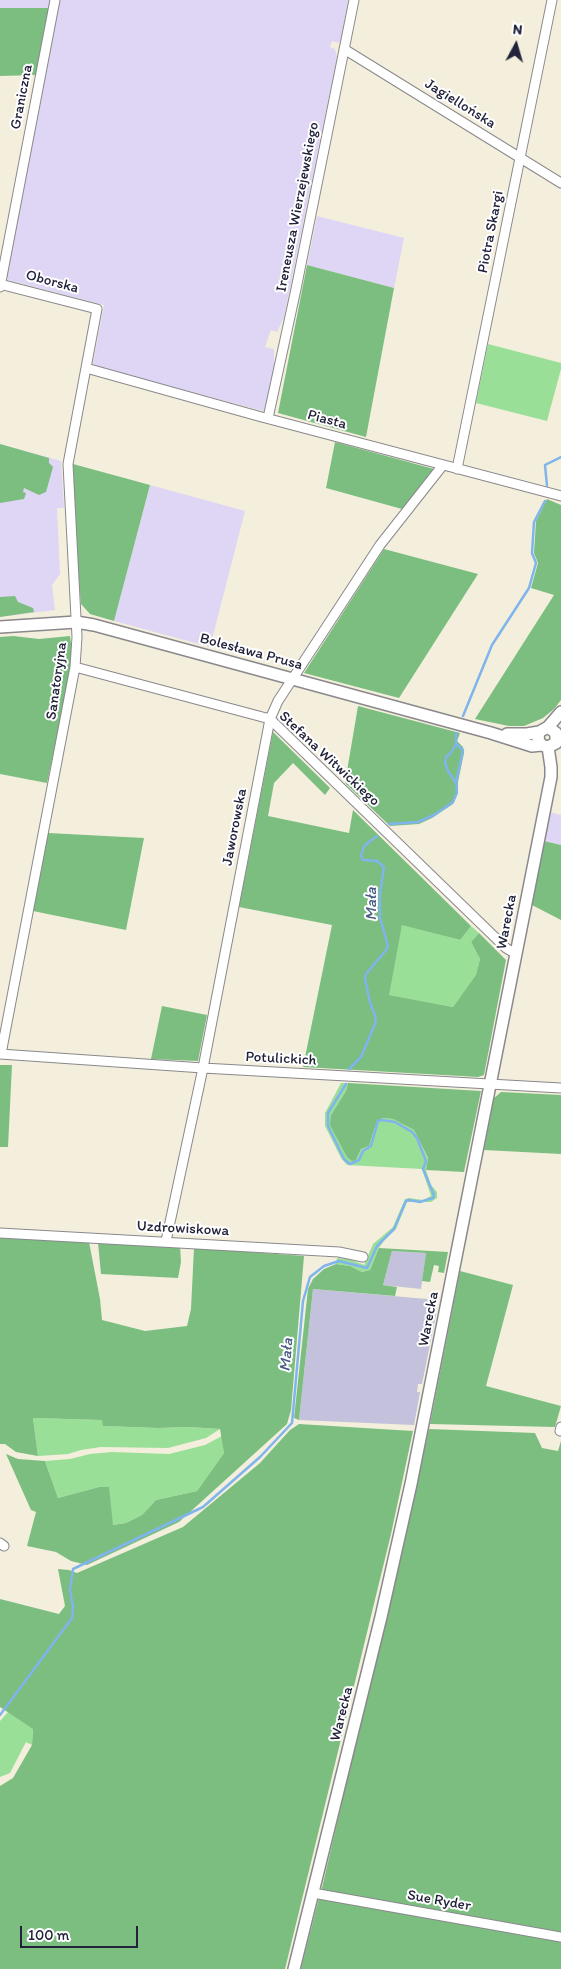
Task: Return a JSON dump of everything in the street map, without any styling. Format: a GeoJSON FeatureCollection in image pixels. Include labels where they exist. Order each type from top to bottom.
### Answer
{"type":"FeatureCollection","features":[{"type":"Feature","properties":{"kind":"street","name":"Graniczna"},"geometry":{"type":"LineString","coordinates":[[0,285],[55,0]]}},
{"type":"Feature","properties":{"kind":"street","name":"Ireneusza Wierzejewskiego"},"geometry":{"type":"LineString","coordinates":[[268,418],[354,0]]}},
{"type":"Feature","properties":{"kind":"street","name":"Piotra Skargi"},"geometry":{"type":"LineString","coordinates":[[457,469],[552,0]]}},
{"type":"Feature","properties":{"kind":"street","name":"Jagiellońska"},"geometry":{"type":"LineString","coordinates":[[344,49],[561,183]]}},
{"type":"Feature","properties":{"kind":"street","name":"Oborska"},"geometry":{"type":"LineString","coordinates":[[0,285],[97,308]]}},
{"type":"Feature","properties":{"kind":"street","name":"Sanatoryjna"},"geometry":{"type":"LineString","coordinates":[[1,1054],[75,667],[76,622],[68,464],[97,308]]}},
{"type":"Feature","properties":{"kind":"street","name":"Piasta"},"geometry":{"type":"LineString","coordinates":[[86,368],[561,496]]}},
{"type":"Feature","properties":{"kind":"street","name":"Jaworowska"},"geometry":{"type":"LineString","coordinates":[[166,1241],[203,1068],[270,719],[278,701],[380,545],[443,465]]}},
{"type":"Feature","properties":{"kind":"street","name":"Bolesława Prusa"},"geometry":{"type":"LineString","coordinates":[[0,627],[76,622],[94,625],[490,733],[551,737]]}},
{"type":"Feature","properties":{"kind":"street","name":"Stefana Witwickiego"},"geometry":{"type":"LineString","coordinates":[[75,667],[270,719],[506,948],[516,954]]}},
{"type":"Feature","properties":{"kind":"street"},"geometry":{"type":"LineString","coordinates":[[551,737],[561,712]]}},
{"type":"Feature","properties":{"kind":"street","name":"Warecka"},"geometry":{"type":"LineString","coordinates":[[294,1969],[381,1617],[411,1484],[551,777],[551,737]]}},
{"type":"Feature","properties":{"kind":"street","name":"Potulickich"},"geometry":{"type":"LineString","coordinates":[[1,1054],[203,1068],[561,1088]]}},
{"type":"Feature","properties":{"kind":"street","name":"Uzdrowiskowa"},"geometry":{"type":"LineString","coordinates":[[0,1232],[339,1252],[363,1257]]}},
{"type":"Feature","properties":{"kind":"street","name":"Sue Ryder"},"geometry":{"type":"LineString","coordinates":[[313,1893],[561,1937]]}},
{"type":"Feature","properties":{"kind":"shaded area"},"geometry":{"type":"Polygon","coordinates":[[[0,0],[50,0],[49,8],[0,8],[0,0]]]}},
{"type":"Feature","properties":{"kind":"shaded area"},"geometry":{"type":"Polygon","coordinates":[[[60,0],[348,0],[341,39],[339,43],[332,41],[330,47],[335,49],[337,57],[284,317],[277,332],[271,330],[265,347],[274,349],[274,367],[266,408],[263,411],[95,366],[93,363],[104,305],[8,280],[6,277],[60,0]]]}},
{"type":"Feature","properties":{"kind":"shaded area"},"geometry":{"type":"Polygon","coordinates":[[[317,216],[404,238],[394,288],[307,265],[317,216]]]}},
{"type":"Feature","properties":{"kind":"shaded area"},"geometry":{"type":"Polygon","coordinates":[[[0,444],[61,461],[64,508],[57,508],[60,574],[52,585],[55,610],[0,617],[0,444]]]}},
{"type":"Feature","properties":{"kind":"shaded area"},"geometry":{"type":"Polygon","coordinates":[[[150,485],[245,511],[210,647],[114,621],[150,485]]]}},
{"type":"Feature","properties":{"kind":"shaded area"},"geometry":{"type":"Polygon","coordinates":[[[550,812],[561,815],[561,845],[544,841],[550,812]]]}},
{"type":"Feature","properties":{"kind":"shaded area"},"geometry":{"type":"Polygon","coordinates":[[[392,1251],[426,1253],[421,1289],[383,1285],[392,1251]]]}},
{"type":"Feature","properties":{"kind":"shaded area"},"geometry":{"type":"Polygon","coordinates":[[[313,1289],[427,1299],[429,1301],[432,1299],[437,1308],[436,1315],[422,1384],[418,1384],[417,1392],[420,1392],[414,1425],[299,1420],[313,1289]]]}},
{"type":"Feature","properties":{"kind":"green space"},"geometry":{"type":"Polygon","coordinates":[[[0,8],[49,8],[36,75],[0,76],[0,8]]]}},
{"type":"Feature","properties":{"kind":"green space"},"geometry":{"type":"Polygon","coordinates":[[[307,265],[394,288],[366,437],[278,413],[307,265]]]}},
{"type":"Feature","properties":{"kind":"green space"},"geometry":{"type":"Polygon","coordinates":[[[488,344],[561,363],[547,421],[476,403],[488,344]]]}},
{"type":"Feature","properties":{"kind":"green space"},"geometry":{"type":"Polygon","coordinates":[[[335,442],[434,469],[402,509],[326,488],[335,442]]]}},
{"type":"Feature","properties":{"kind":"green space"},"geometry":{"type":"Polygon","coordinates":[[[0,444],[49,458],[49,463],[53,467],[46,492],[39,495],[24,488],[23,492],[26,493],[24,499],[0,503],[0,444]]]}},
{"type":"Feature","properties":{"kind":"green space"},"geometry":{"type":"Polygon","coordinates":[[[73,464],[150,485],[114,621],[90,614],[81,604],[75,532],[73,464]]]}},
{"type":"Feature","properties":{"kind":"green space"},"geometry":{"type":"Polygon","coordinates":[[[547,499],[561,505],[561,700],[543,718],[524,726],[509,726],[475,719],[554,595],[531,588],[538,563],[534,553],[536,521],[547,499]]]}},
{"type":"Feature","properties":{"kind":"green space"},"geometry":{"type":"Polygon","coordinates":[[[384,549],[478,574],[399,698],[304,673],[384,549]]]}},
{"type":"Feature","properties":{"kind":"green space"},"geometry":{"type":"Polygon","coordinates":[[[15,596],[18,602],[33,608],[34,612],[0,617],[0,597],[15,596]]]}},
{"type":"Feature","properties":{"kind":"green space"},"geometry":{"type":"Polygon","coordinates":[[[13,636],[39,639],[70,636],[73,660],[47,783],[0,774],[0,637],[13,636]]]}},
{"type":"Feature","properties":{"kind":"green space"},"geometry":{"type":"Polygon","coordinates":[[[358,706],[460,733],[457,741],[463,747],[464,753],[458,782],[458,793],[453,804],[419,824],[390,826],[345,783],[358,706]]]}},
{"type":"Feature","properties":{"kind":"green space"},"geometry":{"type":"Polygon","coordinates":[[[273,732],[330,788],[325,795],[293,763],[274,783],[268,816],[349,833],[353,810],[471,926],[460,940],[402,925],[389,995],[453,1007],[476,975],[480,959],[471,942],[479,933],[506,960],[484,1075],[478,1077],[303,1067],[332,925],[239,907],[273,732]]]}},
{"type":"Feature","properties":{"kind":"green space"},"geometry":{"type":"Polygon","coordinates":[[[48,833],[144,838],[126,930],[33,911],[48,833]]]}},
{"type":"Feature","properties":{"kind":"green space"},"geometry":{"type":"Polygon","coordinates":[[[544,841],[561,845],[561,920],[532,905],[544,841]]]}},
{"type":"Feature","properties":{"kind":"green space"},"geometry":{"type":"Polygon","coordinates":[[[402,924],[459,940],[471,926],[479,933],[471,942],[480,959],[476,976],[453,1007],[388,995],[402,924]]]}},
{"type":"Feature","properties":{"kind":"green space"},"geometry":{"type":"Polygon","coordinates":[[[162,1006],[207,1015],[198,1061],[151,1059],[162,1006]]]}},
{"type":"Feature","properties":{"kind":"green space"},"geometry":{"type":"Polygon","coordinates":[[[0,1065],[12,1065],[8,1147],[0,1147],[0,1065]]]}},
{"type":"Feature","properties":{"kind":"green space"},"geometry":{"type":"Polygon","coordinates":[[[341,1083],[348,1083],[346,1091],[331,1115],[356,1160],[361,1149],[369,1146],[377,1121],[383,1118],[393,1119],[414,1130],[428,1159],[426,1170],[431,1185],[437,1192],[437,1198],[431,1202],[407,1202],[396,1229],[385,1239],[379,1248],[370,1270],[362,1272],[350,1266],[336,1264],[337,1258],[349,1259],[364,1265],[373,1244],[393,1227],[405,1199],[423,1200],[431,1196],[422,1169],[347,1165],[341,1158],[325,1126],[325,1113],[341,1083]]]}},
{"type":"Feature","properties":{"kind":"green space"},"geometry":{"type":"Polygon","coordinates":[[[348,1083],[481,1091],[464,1172],[426,1170],[428,1158],[414,1130],[393,1119],[383,1118],[377,1121],[369,1146],[361,1149],[356,1160],[352,1161],[347,1157],[330,1125],[331,1115],[346,1091],[348,1083]]]}},
{"type":"Feature","properties":{"kind":"green space"},"geometry":{"type":"Polygon","coordinates":[[[501,1092],[561,1095],[561,1154],[484,1150],[494,1098],[501,1092]]]}},
{"type":"Feature","properties":{"kind":"green space"},"geometry":{"type":"Polygon","coordinates":[[[0,1238],[89,1242],[102,1320],[145,1331],[187,1326],[191,1309],[194,1248],[304,1256],[291,1410],[287,1424],[179,1522],[87,1565],[71,1561],[56,1552],[27,1546],[36,1512],[31,1510],[6,1454],[18,1459],[45,1461],[58,1498],[99,1487],[109,1487],[113,1525],[126,1523],[142,1515],[156,1500],[197,1491],[224,1453],[220,1429],[103,1426],[102,1420],[33,1418],[38,1456],[16,1452],[5,1444],[0,1444],[0,1238]]]}},
{"type":"Feature","properties":{"kind":"green space"},"geometry":{"type":"Polygon","coordinates":[[[98,1243],[180,1246],[181,1262],[178,1278],[101,1274],[98,1243]]]}},
{"type":"Feature","properties":{"kind":"green space"},"geometry":{"type":"Polygon","coordinates":[[[379,1248],[448,1252],[444,1273],[438,1272],[439,1266],[434,1265],[430,1282],[422,1281],[426,1253],[392,1251],[383,1285],[397,1287],[395,1296],[313,1289],[299,1420],[294,1418],[308,1289],[313,1279],[324,1269],[336,1264],[350,1266],[362,1272],[370,1270],[379,1248]]]}},
{"type":"Feature","properties":{"kind":"green space"},"geometry":{"type":"Polygon","coordinates":[[[460,1271],[513,1285],[486,1386],[561,1406],[555,1427],[430,1424],[460,1271]]]}},
{"type":"Feature","properties":{"kind":"green space"},"geometry":{"type":"Polygon","coordinates":[[[33,1418],[103,1420],[103,1426],[220,1429],[206,1438],[168,1448],[101,1447],[68,1454],[38,1456],[33,1418]]]}},
{"type":"Feature","properties":{"kind":"green space"},"geometry":{"type":"Polygon","coordinates":[[[299,1424],[413,1431],[391,1534],[285,1969],[0,1969],[0,1786],[13,1778],[32,1745],[33,1729],[0,1707],[0,1599],[59,1614],[65,1606],[58,1569],[77,1573],[183,1527],[260,1463],[290,1430],[299,1424]]]}},
{"type":"Feature","properties":{"kind":"green space"},"geometry":{"type":"Polygon","coordinates":[[[429,1429],[535,1433],[542,1448],[558,1451],[561,1441],[561,1934],[321,1892],[429,1429]]]}},
{"type":"Feature","properties":{"kind":"green space"},"geometry":{"type":"Polygon","coordinates":[[[222,1436],[224,1453],[197,1491],[156,1500],[142,1515],[126,1523],[113,1525],[99,1487],[58,1498],[45,1461],[112,1452],[169,1454],[205,1445],[222,1436]]]}},
{"type":"Feature","properties":{"kind":"green space"},"geometry":{"type":"Polygon","coordinates":[[[8,1712],[33,1728],[32,1745],[26,1742],[10,1773],[0,1777],[0,1721],[8,1712]]]}},
{"type":"Feature","properties":{"kind":"green space"},"geometry":{"type":"Polygon","coordinates":[[[319,1898],[561,1941],[561,1969],[301,1969],[319,1898]]]}},
{"type":"Feature","properties":{"kind":"waterway","name":"Mała"},"geometry":{"type":"LineString","coordinates":[[547,486],[545,465],[561,457]]}},
{"type":"Feature","properties":{"kind":"waterway","name":"Mała"},"geometry":{"type":"LineString","coordinates":[[463,716],[492,645],[529,588],[536,563],[532,553],[534,522],[545,501]]}},
{"type":"Feature","properties":{"kind":"waterway","name":"Mała"},"geometry":{"type":"LineString","coordinates":[[389,824],[418,822],[434,815],[453,802],[457,792],[456,783],[445,763],[446,757],[451,753],[456,744],[456,733]]}},
{"type":"Feature","properties":{"kind":"waterway","name":"Mała"},"geometry":{"type":"LineString","coordinates":[[456,744],[463,750],[456,783]]}},
{"type":"Feature","properties":{"kind":"waterway","name":"Mała"},"geometry":{"type":"LineString","coordinates":[[349,1069],[361,1057],[375,1024],[376,1018],[370,1003],[365,978],[366,974],[388,946],[380,917],[380,894],[384,867],[377,861],[363,860],[361,856],[364,846],[377,836]]}},
{"type":"Feature","properties":{"kind":"waterway","name":"Mała"},"geometry":{"type":"LineString","coordinates":[[0,1715],[72,1618],[73,1607],[70,1590],[73,1569],[203,1507],[260,1457],[292,1423],[303,1301],[310,1277],[324,1266],[339,1261],[367,1268],[377,1246],[394,1229],[406,1201],[420,1202],[433,1198],[434,1195],[423,1169],[426,1161],[417,1138],[412,1132],[395,1122],[378,1121],[371,1146],[363,1151],[359,1160],[350,1164],[344,1159],[328,1126],[328,1113],[346,1084]]}}]}
